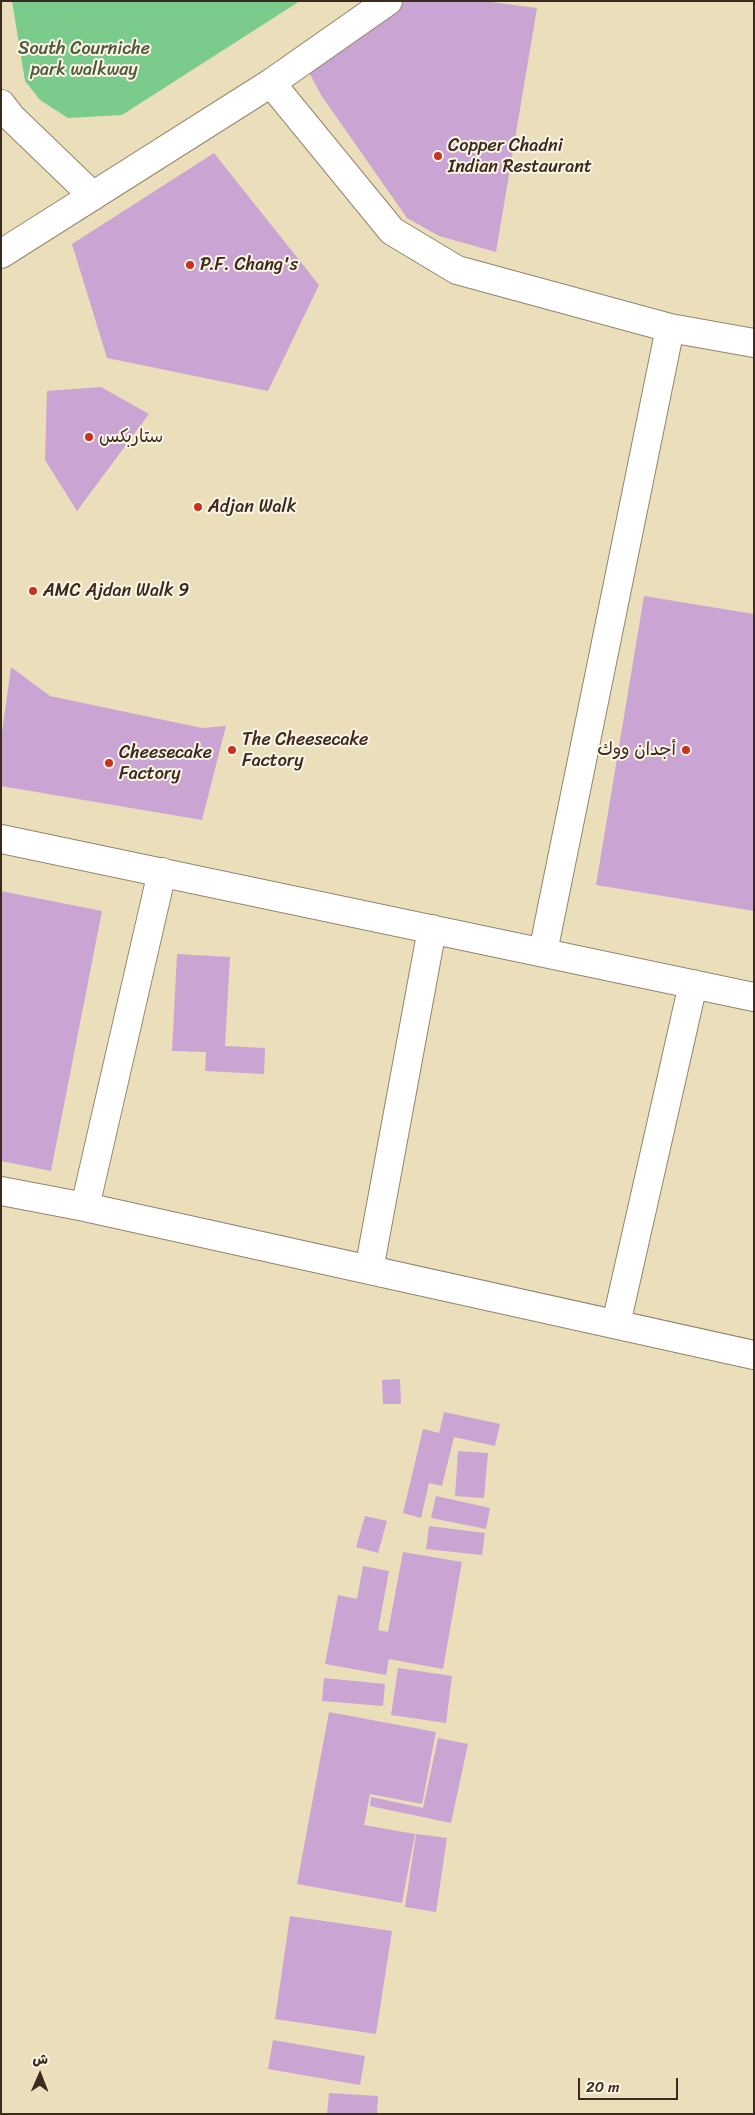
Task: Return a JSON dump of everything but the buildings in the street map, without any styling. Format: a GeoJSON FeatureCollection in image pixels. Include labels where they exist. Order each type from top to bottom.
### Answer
{"type":"FeatureCollection","features":[{"type":"Feature","properties":{"kind":"street"},"geometry":{"type":"LineString","coordinates":[[1,254],[271,83],[388,1]]}},
{"type":"Feature","properties":{"kind":"street"},"geometry":{"type":"LineString","coordinates":[[271,83],[392,231],[457,270],[670,328],[754,343]]}},
{"type":"Feature","properties":{"kind":"street"},"geometry":{"type":"LineString","coordinates":[[1,104],[11,117],[93,196]]}},
{"type":"Feature","properties":{"kind":"street"},"geometry":{"type":"LineString","coordinates":[[543,952],[670,328]]}},
{"type":"Feature","properties":{"kind":"street"},"geometry":{"type":"LineString","coordinates":[[1,839],[754,997]]}},
{"type":"Feature","properties":{"kind":"street"},"geometry":{"type":"LineString","coordinates":[[85,1207],[162,872]]}},
{"type":"Feature","properties":{"kind":"street"},"geometry":{"type":"LineString","coordinates":[[369,1270],[432,929]]}},
{"type":"Feature","properties":{"kind":"street"},"geometry":{"type":"LineString","coordinates":[[616,1324],[693,984]]}},
{"type":"Feature","properties":{"kind":"street"},"geometry":{"type":"LineString","coordinates":[[1,1191],[85,1207],[754,1355]]}},
{"type":"Feature","properties":{"kind":"green space","name":"South Courniche park walkway"},"geometry":{"type":"Polygon","coordinates":[[[12,1],[300,1],[122,115],[68,118],[40,100],[25,81],[12,1]]]}},
{"type":"Feature","properties":{"kind":"place","name":"Copper Chadni Indian Restaurant"},"geometry":{"type":"Point","coordinates":[438,156]}},
{"type":"Feature","properties":{"kind":"place","name":"P.F. Chang's"},"geometry":{"type":"Point","coordinates":[190,265]}},
{"type":"Feature","properties":{"kind":"place","name":"ستاربكس"},"geometry":{"type":"Point","coordinates":[89,437]}},
{"type":"Feature","properties":{"kind":"place","name":"Adjan Walk"},"geometry":{"type":"Point","coordinates":[198,507]}},
{"type":"Feature","properties":{"kind":"place","name":"AMC Ajdan Walk 9"},"geometry":{"type":"Point","coordinates":[33,591]}},
{"type":"Feature","properties":{"kind":"place","name":"The Cheesecake Factory"},"geometry":{"type":"Point","coordinates":[232,750]}},
{"type":"Feature","properties":{"kind":"place","name":"أجدان ووك"},"geometry":{"type":"Point","coordinates":[686,750]}},
{"type":"Feature","properties":{"kind":"place","name":"Cheesecake Factory"},"geometry":{"type":"Point","coordinates":[109,763]}}]}
